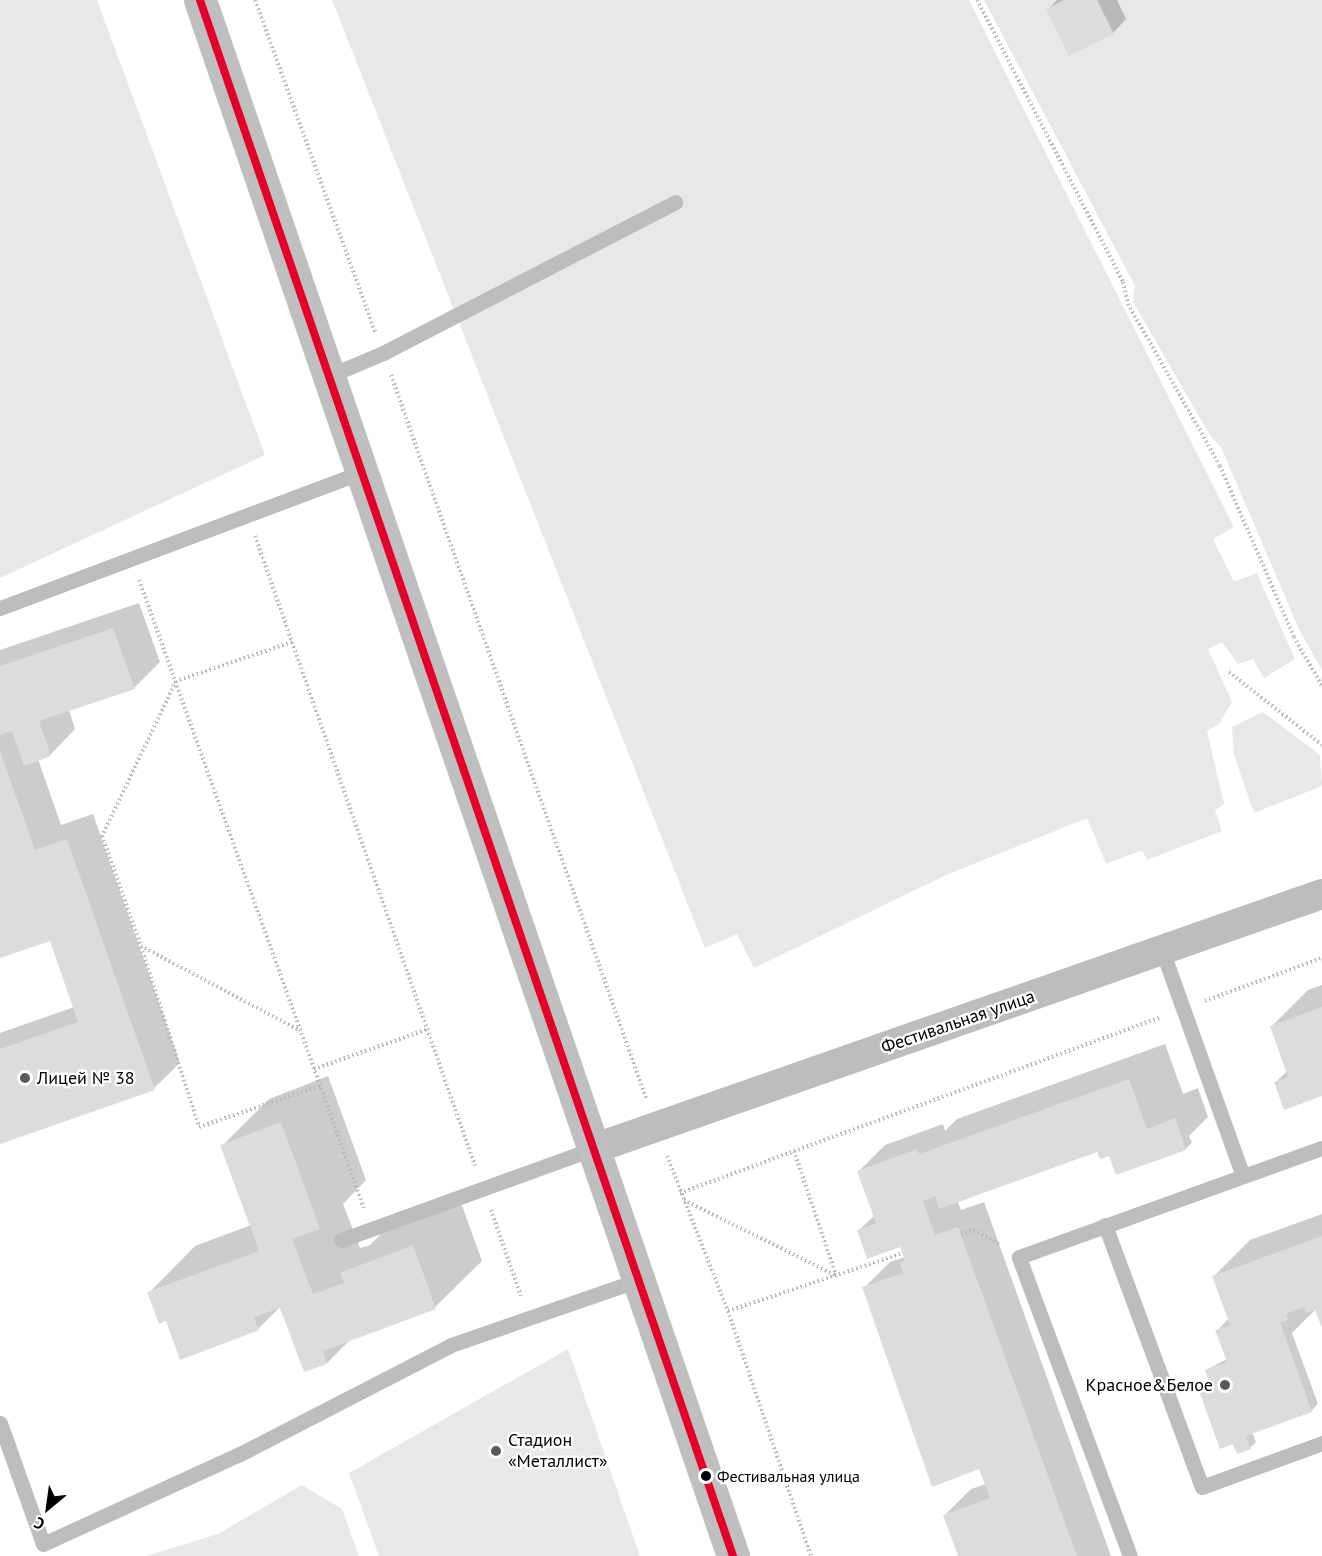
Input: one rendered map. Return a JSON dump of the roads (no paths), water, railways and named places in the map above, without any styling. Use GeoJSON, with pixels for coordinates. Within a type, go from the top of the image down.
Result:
{"type":"FeatureCollection","features":[{"type":"Feature","properties":{"kind":"street"},"geometry":{"type":"LineString","coordinates":[[200,0],[733,1556]]}},
{"type":"Feature","properties":{"kind":"street","name":"Фестивальная улица"},"geometry":{"type":"LineString","coordinates":[[593,1149],[1322,894]]}},
{"type":"Feature","properties":{"kind":"lane"},"geometry":{"type":"LineString","coordinates":[[328,376],[383,354],[675,202]]}},
{"type":"Feature","properties":{"kind":"lane"},"geometry":{"type":"LineString","coordinates":[[0,608],[130,556],[361,472]]}},
{"type":"Feature","properties":{"kind":"lane"},"geometry":{"type":"LineString","coordinates":[[1162,950],[1243,1176]]}},
{"type":"Feature","properties":{"kind":"lane"},"geometry":{"type":"LineString","coordinates":[[1130,1556],[1019,1257],[1322,1148]]}},
{"type":"Feature","properties":{"kind":"lane"},"geometry":{"type":"LineString","coordinates":[[341,1240],[593,1149]]}},
{"type":"Feature","properties":{"kind":"lane"},"geometry":{"type":"LineString","coordinates":[[1105,1225],[1202,1487],[1322,1443]]}},
{"type":"Feature","properties":{"kind":"lane"},"geometry":{"type":"LineString","coordinates":[[0,1423],[43,1544],[240,1454],[451,1346],[528,1317],[639,1280]]}},
{"type":"Feature","properties":{"kind":"place","name":"Лицей № 38"},"geometry":{"type":"Point","coordinates":[25,1078]}},
{"type":"Feature","properties":{"kind":"place","name":"Красное&Белое"},"geometry":{"type":"Point","coordinates":[1225,1385]}},
{"type":"Feature","properties":{"kind":"place","name":"Стадион «Металлист»"},"geometry":{"type":"Point","coordinates":[496,1451]}},
{"type":"Feature","properties":{"kind":"place","name":"Фестивальная улица"},"geometry":{"type":"Point","coordinates":[706,1476]}}]}
